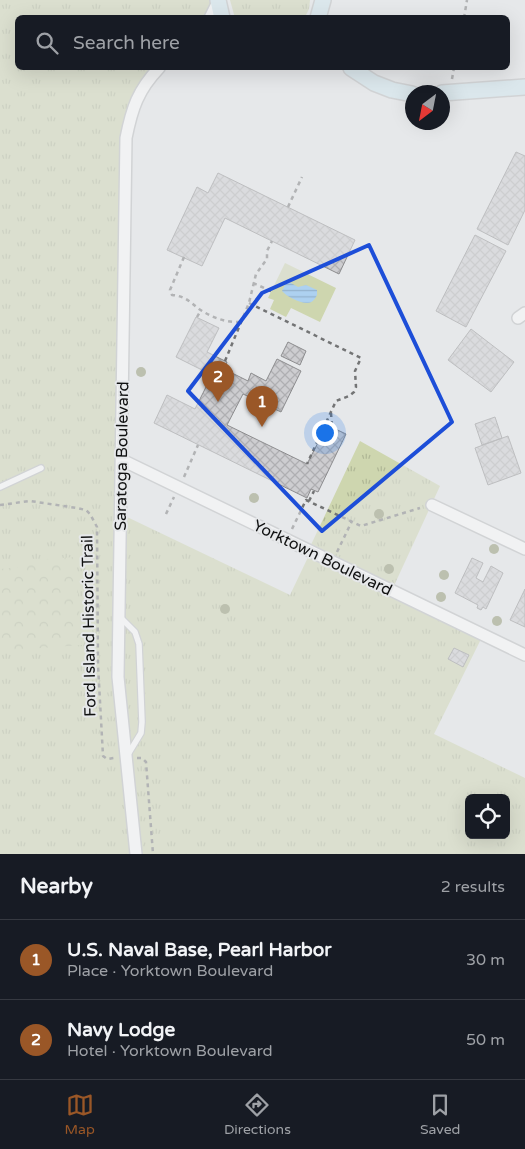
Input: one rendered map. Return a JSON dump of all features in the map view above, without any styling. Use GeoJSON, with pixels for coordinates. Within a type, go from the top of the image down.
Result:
{"type":"FeatureCollection","features":[{"type":"Feature","properties":{"kind":"street"},"geometry":{"type":"LineString","coordinates":[[211,15],[218,1]]}},
{"type":"Feature","properties":{"kind":"street"},"geometry":{"type":"LineString","coordinates":[[218,1],[221,15]]}},
{"type":"Feature","properties":{"kind":"street","name":"Saratoga Boulevard"},"geometry":{"type":"LineString","coordinates":[[136,854],[118,677],[126,138],[130,115],[137,97],[157,70]]}},
{"type":"Feature","properties":{"kind":"street"},"geometry":{"type":"LineString","coordinates":[[355,70],[374,83],[405,93]]}},
{"type":"Feature","properties":{"kind":"street"},"geometry":{"type":"LineString","coordinates":[[450,92],[525,87]]}},
{"type":"Feature","properties":{"kind":"street","name":"Yorktown Boulevard"},"geometry":{"type":"LineString","coordinates":[[122,460],[525,655]]}},
{"type":"Feature","properties":{"kind":"street"},"geometry":{"type":"LineString","coordinates":[[432,504],[525,549]]}},
{"type":"Feature","properties":{"kind":"lane"},"geometry":{"type":"LineString","coordinates":[[0,487],[41,468]]}},
{"type":"Feature","properties":{"kind":"lane"},"geometry":{"type":"LineString","coordinates":[[119,617],[135,632],[139,644],[142,722],[140,733],[126,758]]}},
{"type":"Feature","properties":{"kind":"path"},"geometry":{"type":"LineString","coordinates":[[465,15],[468,0]]}},
{"type":"Feature","properties":{"kind":"path"},"geometry":{"type":"LineString","coordinates":[[288,207],[302,177]]}},
{"type":"Feature","properties":{"kind":"path"},"geometry":{"type":"LineString","coordinates":[[225,361],[249,303],[256,274],[267,258],[267,251],[272,241]]}},
{"type":"Feature","properties":{"kind":"path"},"geometry":{"type":"LineString","coordinates":[[184,257],[170,290],[172,294],[186,298],[201,310],[229,322],[240,322]]}},
{"type":"Feature","properties":{"kind":"path"},"geometry":{"type":"LineString","coordinates":[[253,283],[271,291]]}},
{"type":"Feature","properties":{"kind":"path"},"geometry":{"type":"LineString","coordinates":[[249,303],[361,358],[355,371],[356,387],[354,392],[336,401],[308,464]]}},
{"type":"Feature","properties":{"kind":"path"},"geometry":{"type":"LineString","coordinates":[[197,317],[201,310]]}},
{"type":"Feature","properties":{"kind":"path"},"geometry":{"type":"LineString","coordinates":[[331,412],[332,427]]}},
{"type":"Feature","properties":{"kind":"path"},"geometry":{"type":"LineString","coordinates":[[287,539],[306,500],[309,501],[314,491]]}},
{"type":"Feature","properties":{"kind":"path","name":"Ford Island Historic Trail"},"geometry":{"type":"LineString","coordinates":[[0,505],[30,501],[50,503],[86,510],[94,520],[97,527],[98,665],[103,756],[107,759],[142,758],[146,762],[153,854]]}},
{"type":"Feature","properties":{"kind":"path"},"geometry":{"type":"LineString","coordinates":[[309,501],[361,526],[432,504]]}},
{"type":"Feature","properties":{"kind":"path"},"geometry":{"type":"LineString","coordinates":[[332,561],[352,521]]}},
{"type":"Feature","properties":{"kind":"highlighted area"},"geometry":{"type":"Polygon","coordinates":[[[369,245],[452,422],[322,531],[188,391],[262,293],[369,245]]]}},
{"type":"Feature","properties":{"kind":"green space"},"geometry":{"type":"Polygon","coordinates":[[[0,0],[218,0],[211,15],[15,15],[15,70],[158,70],[130,115],[120,517],[127,517],[290,595],[311,551],[309,549],[360,441],[440,486],[392,590],[483,635],[434,734],[525,778],[525,854],[0,854],[0,0]]]}},
{"type":"Feature","properties":{"kind":"green space"},"geometry":{"type":"Polygon","coordinates":[[[230,0],[310,0],[306,15],[234,15],[230,0]]]}},
{"type":"Feature","properties":{"kind":"green space"},"geometry":{"type":"Polygon","coordinates":[[[285,263],[336,288],[320,322],[291,308],[286,317],[270,309],[274,300],[268,298],[285,263]]]}},
{"type":"Feature","properties":{"kind":"green space"},"geometry":{"type":"Polygon","coordinates":[[[75,557],[82,645],[0,651],[0,569],[19,567],[19,561],[75,557]]]}},
{"type":"Feature","properties":{"kind":"water"},"geometry":{"type":"Polygon","coordinates":[[[286,283],[291,283],[298,287],[306,285],[317,290],[317,295],[309,303],[298,301],[282,291],[286,283]]]}},
{"type":"Feature","properties":{"kind":"building"},"geometry":{"type":"Polygon","coordinates":[[[516,152],[525,156],[525,210],[508,245],[477,229],[516,152]]]}},
{"type":"Feature","properties":{"kind":"building"},"geometry":{"type":"Polygon","coordinates":[[[218,173],[355,240],[339,274],[225,218],[202,266],[167,250],[197,187],[208,193],[218,173]]]}},
{"type":"Feature","properties":{"kind":"building"},"geometry":{"type":"Polygon","coordinates":[[[475,235],[506,251],[466,327],[436,311],[475,235]]]}},
{"type":"Feature","properties":{"kind":"building"},"geometry":{"type":"Polygon","coordinates":[[[196,317],[219,328],[207,352],[227,362],[224,369],[248,381],[251,373],[266,381],[277,359],[301,371],[281,412],[243,394],[227,425],[307,464],[327,425],[346,434],[318,492],[311,489],[307,498],[154,423],[167,395],[195,409],[212,375],[176,357],[196,317]]]}},
{"type":"Feature","properties":{"kind":"building"},"geometry":{"type":"Polygon","coordinates":[[[471,329],[514,362],[491,392],[448,360],[471,329]]]}},
{"type":"Feature","properties":{"kind":"building"},"geometry":{"type":"Polygon","coordinates":[[[288,342],[306,351],[300,365],[281,356],[288,342]]]}},
{"type":"Feature","properties":{"kind":"building"},"geometry":{"type":"Polygon","coordinates":[[[495,417],[502,438],[482,445],[475,424],[495,417]]]}},
{"type":"Feature","properties":{"kind":"building"},"geometry":{"type":"Polygon","coordinates":[[[508,436],[521,473],[488,485],[475,448],[508,436]]]}},
{"type":"Feature","properties":{"kind":"building"},"geometry":{"type":"Polygon","coordinates":[[[472,558],[483,563],[476,578],[483,582],[491,566],[503,573],[486,609],[483,607],[481,610],[477,608],[478,605],[455,593],[472,558]]]}},
{"type":"Feature","properties":{"kind":"building"},"geometry":{"type":"Polygon","coordinates":[[[525,589],[525,627],[510,620],[525,589]]]}},
{"type":"Feature","properties":{"kind":"building"},"geometry":{"type":"Polygon","coordinates":[[[454,648],[469,655],[463,667],[448,659],[454,648]]]}},
{"type":"Feature","properties":{"kind":"place","name":"Navy Lodge"},"geometry":{"type":"Point","coordinates":[218,402]}},
{"type":"Feature","properties":{"kind":"place","name":"U.S. Naval Base, Pearl Harbor"},"geometry":{"type":"Point","coordinates":[262,427]}}]}
